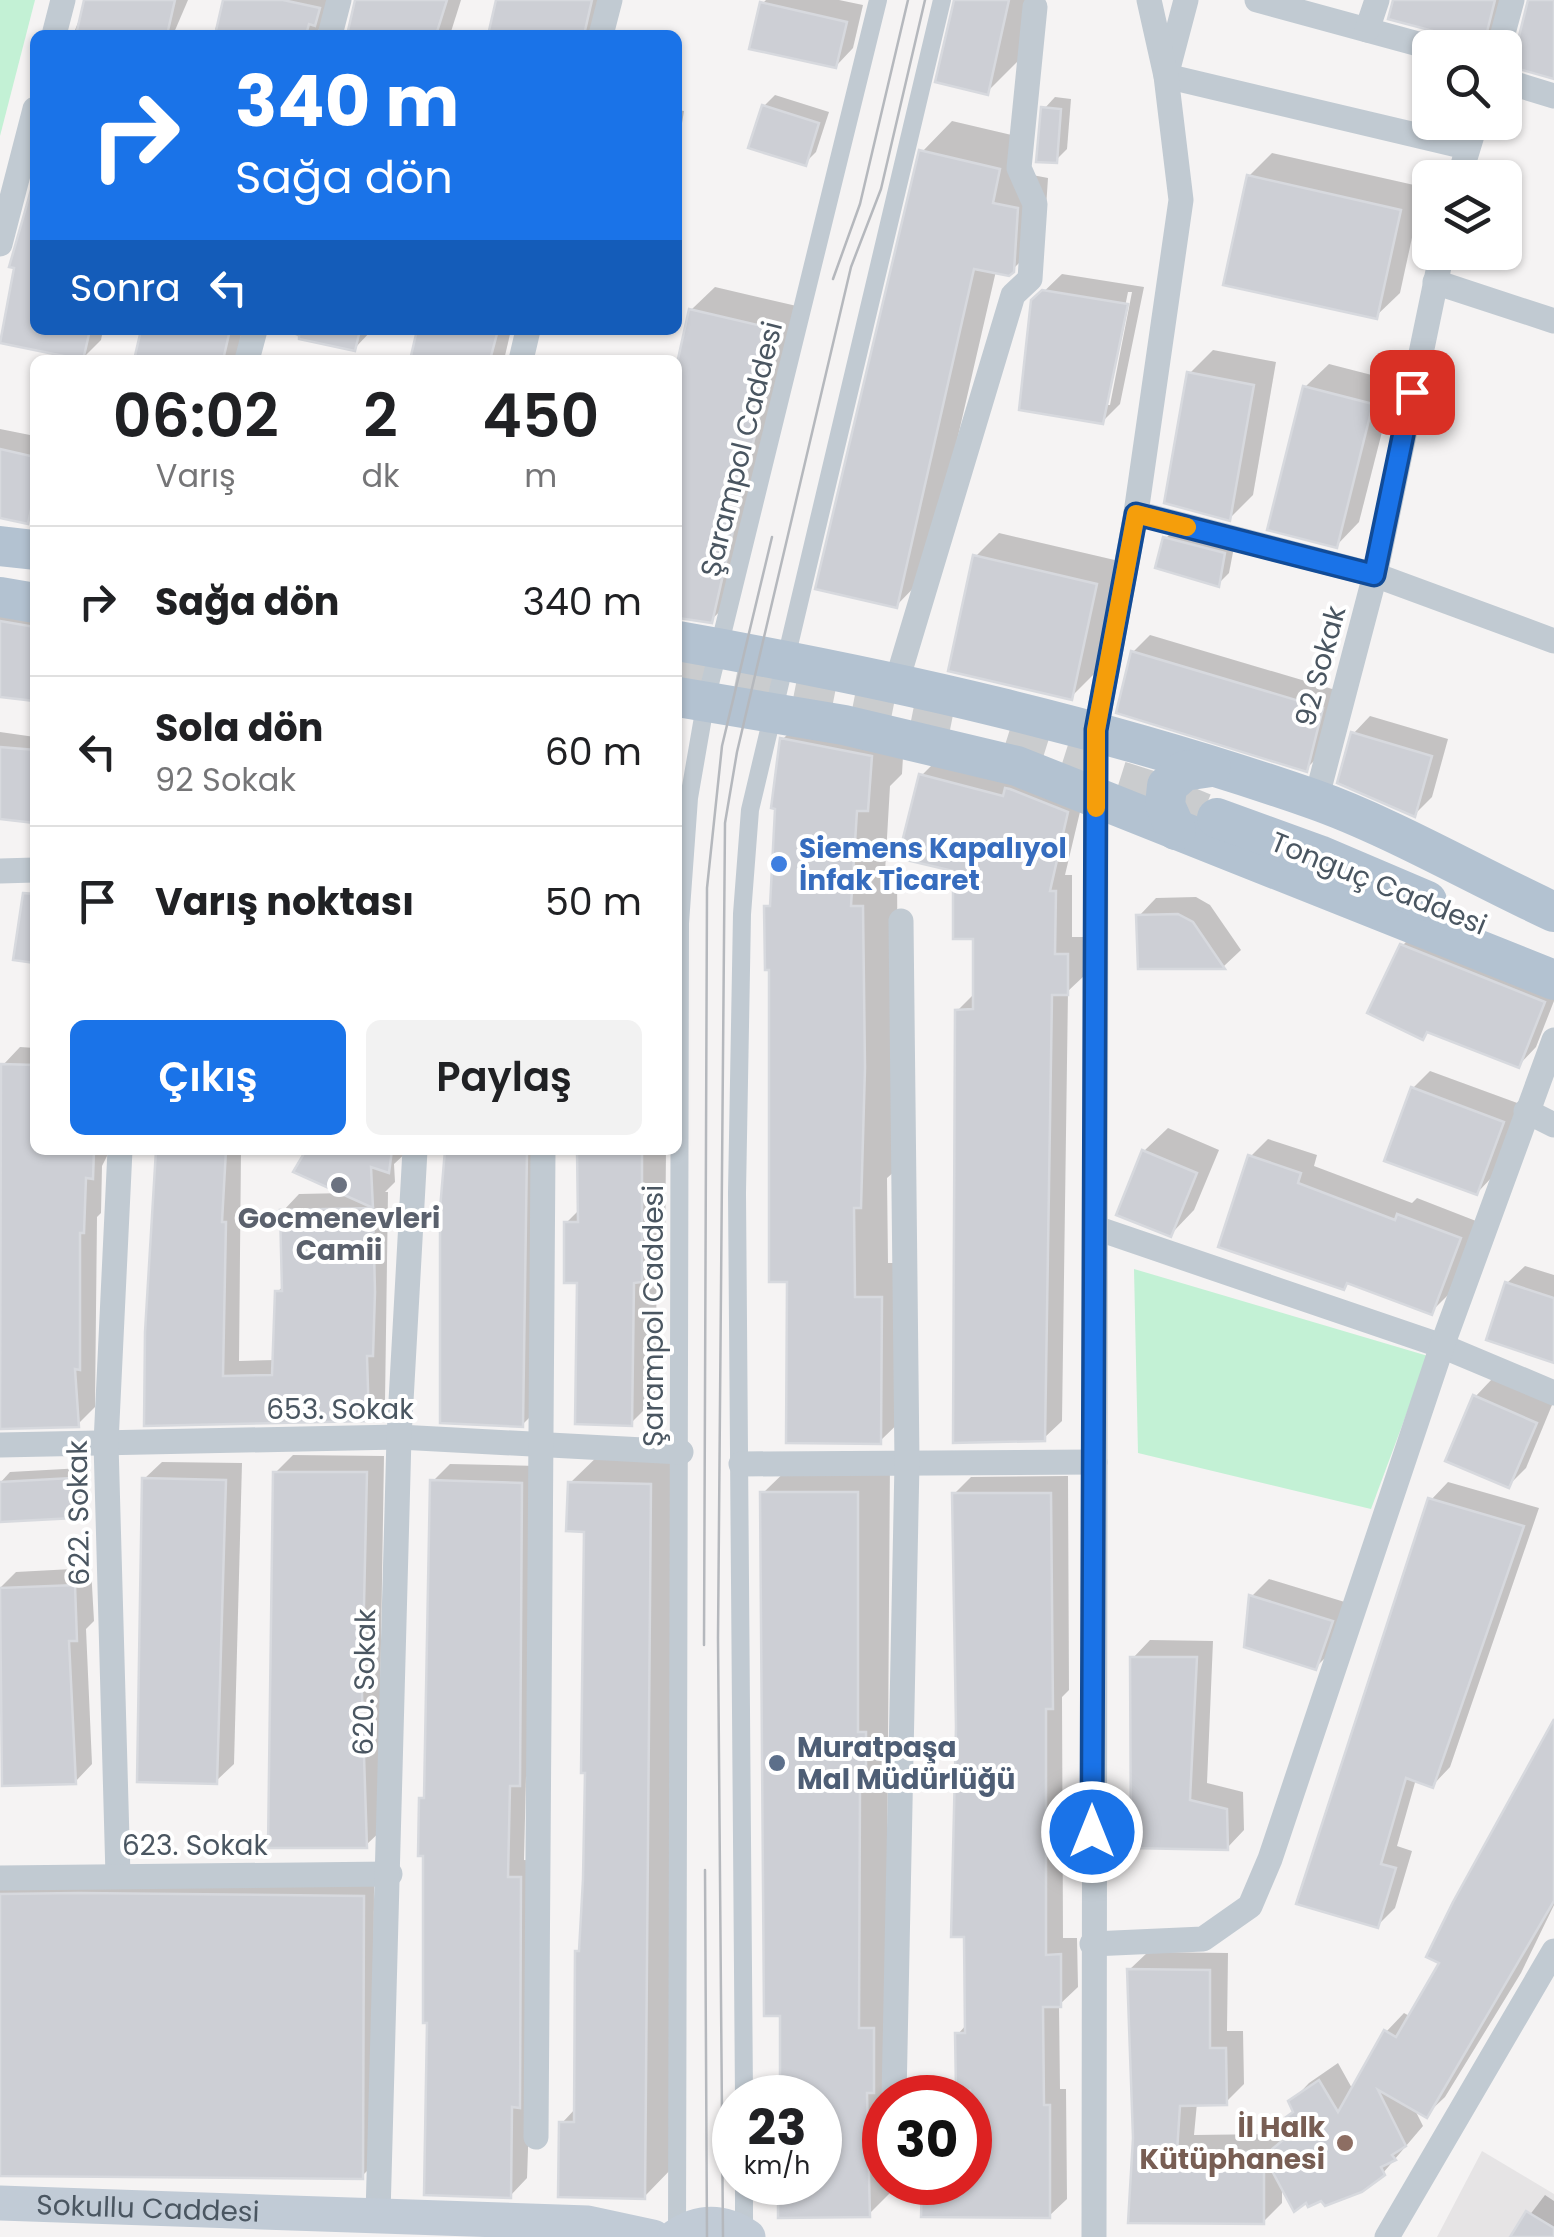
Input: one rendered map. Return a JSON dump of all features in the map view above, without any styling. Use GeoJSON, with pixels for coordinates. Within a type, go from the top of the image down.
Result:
{"type":"FeatureCollection","features":[{"type":"Feature","properties":{"kind":"main road"},"geometry":{"type":"LineString","coordinates":[[0,546],[30,549]]}},
{"type":"Feature","properties":{"kind":"main road"},"geometry":{"type":"LineString","coordinates":[[0,569],[30,572]]}},
{"type":"Feature","properties":{"kind":"main road"},"geometry":{"type":"LineString","coordinates":[[0,586],[30,589]]}},
{"type":"Feature","properties":{"kind":"main road"},"geometry":{"type":"LineString","coordinates":[[0,597],[30,602]]}},
{"type":"Feature","properties":{"kind":"main road"},"geometry":{"type":"LineString","coordinates":[[682,641],[785,658],[1096,730],[1201,800],[1554,980]]}},
{"type":"Feature","properties":{"kind":"main road"},"geometry":{"type":"LineString","coordinates":[[692,698],[774,711],[1017,766],[1096,794],[1201,800],[1316,800],[1554,912]]}},
{"type":"Feature","properties":{"kind":"main road","name":"Tonguç Caddesi"},"geometry":{"type":"LineString","coordinates":[[1201,800],[1554,934]]}},
{"type":"Feature","properties":{"kind":"main road","name":"Tonguç Caddesi"},"geometry":{"type":"LineString","coordinates":[[1201,800],[1554,956]]}},
{"type":"Feature","properties":{"kind":"main road","name":"Sokullu Caddesi"},"geometry":{"type":"LineString","coordinates":[[0,2203],[588,2222],[668,2236]]}},
{"type":"Feature","properties":{"kind":"main road"},"geometry":{"type":"LineString","coordinates":[[668,2236],[706,2224],[724,2224],[746,2236]]}},
{"type":"Feature","properties":{"kind":"street"},"geometry":{"type":"LineString","coordinates":[[55,30],[63,0]]}},
{"type":"Feature","properties":{"kind":"street"},"geometry":{"type":"LineString","coordinates":[[331,30],[340,0]]}},
{"type":"Feature","properties":{"kind":"street"},"geometry":{"type":"LineString","coordinates":[[602,30],[610,0]]}},
{"type":"Feature","properties":{"kind":"street","name":"Şarampol Caddesi"},"geometry":{"type":"LineString","coordinates":[[682,895],[692,698],[719,648],[878,0]]}},
{"type":"Feature","properties":{"kind":"street"},"geometry":{"type":"LineString","coordinates":[[744,2075],[737,1193],[742,914],[750,810],[942,0]]}},
{"type":"Feature","properties":{"kind":"street"},"geometry":{"type":"LineString","coordinates":[[1094,2237],[1096,730],[1136,514],[1182,200],[1166,76],[1150,0]]}},
{"type":"Feature","properties":{"kind":"street"},"geometry":{"type":"LineString","coordinates":[[1166,76],[1186,0]]}},
{"type":"Feature","properties":{"kind":"street"},"geometry":{"type":"LineString","coordinates":[[1256,0],[1305,6],[1412,42]]}},
{"type":"Feature","properties":{"kind":"street"},"geometry":{"type":"LineString","coordinates":[[1368,30],[1377,0]]}},
{"type":"Feature","properties":{"kind":"street"},"geometry":{"type":"LineString","coordinates":[[1504,30],[1512,0]]}},
{"type":"Feature","properties":{"kind":"street"},"geometry":{"type":"LineString","coordinates":[[896,684],[1013,295],[1030,279],[1035,204],[1019,168],[1034,7]]}},
{"type":"Feature","properties":{"kind":"street"},"geometry":{"type":"LineString","coordinates":[[1166,76],[1466,147]]}},
{"type":"Feature","properties":{"kind":"street"},"geometry":{"type":"LineString","coordinates":[[1522,86],[1554,96]]}},
{"type":"Feature","properties":{"kind":"street"},"geometry":{"type":"LineString","coordinates":[[0,244],[30,128]]}},
{"type":"Feature","properties":{"kind":"street"},"geometry":{"type":"LineString","coordinates":[[1463,160],[1469,140]]}},
{"type":"Feature","properties":{"kind":"street","name":"92 Sokak"},"geometry":{"type":"LineString","coordinates":[[1316,800],[1374,575],[1438,270]]}},
{"type":"Feature","properties":{"kind":"street"},"geometry":{"type":"LineString","coordinates":[[1435,282],[1554,320]]}},
{"type":"Feature","properties":{"kind":"street"},"geometry":{"type":"LineString","coordinates":[[1136,514],[1374,575],[1554,641]]}},
{"type":"Feature","properties":{"kind":"street"},"geometry":{"type":"LineString","coordinates":[[0,871],[30,870]]}},
{"type":"Feature","properties":{"kind":"street"},"geometry":{"type":"LineString","coordinates":[[894,2075],[907,1463],[902,920]]}},
{"type":"Feature","properties":{"kind":"street"},"geometry":{"type":"LineString","coordinates":[[1092,1944],[1203,1939],[1250,1906],[1270,1859],[1442,1346],[1554,1040]]}},
{"type":"Feature","properties":{"kind":"street"},"geometry":{"type":"LineString","coordinates":[[1526,1111],[1554,1125]]}},
{"type":"Feature","properties":{"kind":"street","name":"622. Sokak"},"geometry":{"type":"LineString","coordinates":[[118,1876],[106,1443],[120,1155]]}},
{"type":"Feature","properties":{"kind":"street","name":"620. Sokak"},"geometry":{"type":"LineString","coordinates":[[378,2215],[399,1436],[416,1155]]}},
{"type":"Feature","properties":{"kind":"street"},"geometry":{"type":"LineString","coordinates":[[536,2137],[543,1155]]}},
{"type":"Feature","properties":{"kind":"street","name":"Şarampol Caddesi"},"geometry":{"type":"LineString","coordinates":[[668,2236],[680,1452],[680,1155]]}},
{"type":"Feature","properties":{"kind":"street"},"geometry":{"type":"LineString","coordinates":[[1096,1228],[1442,1346],[1554,1393]]}},
{"type":"Feature","properties":{"kind":"street","name":"653. Sokak"},"geometry":{"type":"LineString","coordinates":[[0,1445],[399,1436],[680,1452]]}},
{"type":"Feature","properties":{"kind":"street"},"geometry":{"type":"LineString","coordinates":[[741,1464],[1095,1462]]}},
{"type":"Feature","properties":{"kind":"street","name":"623. Sokak"},"geometry":{"type":"LineString","coordinates":[[0,1878],[390,1874]]}},
{"type":"Feature","properties":{"kind":"street"},"geometry":{"type":"LineString","coordinates":[[1387,2237],[1554,1950]]}},
{"type":"Feature","properties":{"kind":"street"},"geometry":{"type":"LineString","coordinates":[[745,2205],[746,2236]]}},
{"type":"Feature","properties":{"kind":"shaded area"},"geometry":{"type":"Polygon","coordinates":[[[1482,2151],[1554,2194],[1554,2237],[1437,2237],[1482,2151]]]}},
{"type":"Feature","properties":{"kind":"green space"},"geometry":{"type":"Polygon","coordinates":[[[0,0],[35,0],[0,136],[0,0]]]}},
{"type":"Feature","properties":{"kind":"green space"},"geometry":{"type":"Polygon","coordinates":[[[1134,1269],[1428,1356],[1371,1509],[1138,1453],[1134,1269]]]}},
{"type":"Feature","properties":{"kind":"building"},"geometry":{"type":"Polygon","coordinates":[[[84,0],[175,0],[168,30],[77,30],[84,0]]]}},
{"type":"Feature","properties":{"kind":"building"},"geometry":{"type":"Polygon","coordinates":[[[223,0],[283,0],[320,8],[315,26],[309,24],[307,30],[216,30],[223,0]]]}},
{"type":"Feature","properties":{"kind":"building"},"geometry":{"type":"Polygon","coordinates":[[[355,0],[447,0],[438,30],[348,30],[355,0]]]}},
{"type":"Feature","properties":{"kind":"building"},"geometry":{"type":"Polygon","coordinates":[[[496,0],[592,0],[585,30],[489,30],[496,0]]]}},
{"type":"Feature","properties":{"kind":"building"},"geometry":{"type":"Polygon","coordinates":[[[954,0],[1009,0],[988,95],[935,82],[954,0]]]}},
{"type":"Feature","properties":{"kind":"building"},"geometry":{"type":"Polygon","coordinates":[[[1393,0],[1495,0],[1488,30],[1429,30],[1388,19],[1393,0]]]}},
{"type":"Feature","properties":{"kind":"building"},"geometry":{"type":"Polygon","coordinates":[[[1528,0],[1554,0],[1554,79],[1522,70],[1520,30],[1528,0]]]}},
{"type":"Feature","properties":{"kind":"building"},"geometry":{"type":"Polygon","coordinates":[[[760,2],[847,22],[836,68],[749,49],[760,2]]]}},
{"type":"Feature","properties":{"kind":"building"},"geometry":{"type":"Polygon","coordinates":[[[762,105],[819,123],[806,166],[748,148],[762,105]]]}},
{"type":"Feature","properties":{"kind":"building"},"geometry":{"type":"Polygon","coordinates":[[[1041,107],[1061,109],[1057,163],[1036,162],[1041,107]]]}},
{"type":"Feature","properties":{"kind":"building"},"geometry":{"type":"Polygon","coordinates":[[[919,150],[1000,169],[993,203],[1018,208],[1014,272],[1009,276],[974,269],[897,608],[815,589],[919,150]]]}},
{"type":"Feature","properties":{"kind":"building"},"geometry":{"type":"Polygon","coordinates":[[[1247,175],[1401,210],[1377,319],[1223,285],[1247,175]]]}},
{"type":"Feature","properties":{"kind":"building"},"geometry":{"type":"Polygon","coordinates":[[[30,194],[30,335],[89,335],[84,355],[59,355],[0,343],[14,268],[9,267],[30,194]]]}},
{"type":"Feature","properties":{"kind":"building"},"geometry":{"type":"Polygon","coordinates":[[[1042,290],[1128,304],[1103,424],[1019,410],[1031,300],[1042,290]]]}},
{"type":"Feature","properties":{"kind":"building"},"geometry":{"type":"Polygon","coordinates":[[[689,309],[779,330],[712,623],[682,619],[682,355],[679,355],[689,309]]]}},
{"type":"Feature","properties":{"kind":"building"},"geometry":{"type":"Polygon","coordinates":[[[140,335],[229,335],[224,355],[135,355],[140,335]]]}},
{"type":"Feature","properties":{"kind":"building"},"geometry":{"type":"Polygon","coordinates":[[[299,335],[359,335],[355,351],[299,339],[299,335]]]}},
{"type":"Feature","properties":{"kind":"building"},"geometry":{"type":"Polygon","coordinates":[[[416,335],[497,335],[491,355],[411,355],[416,335]]]}},
{"type":"Feature","properties":{"kind":"building"},"geometry":{"type":"Polygon","coordinates":[[[1187,372],[1254,385],[1230,521],[1164,503],[1187,372]]]}},
{"type":"Feature","properties":{"kind":"building"},"geometry":{"type":"Polygon","coordinates":[[[1303,386],[1373,404],[1337,548],[1267,530],[1303,386]]]}},
{"type":"Feature","properties":{"kind":"building"},"geometry":{"type":"Polygon","coordinates":[[[0,449],[30,456],[28,524],[0,518],[0,449]]]}},
{"type":"Feature","properties":{"kind":"building"},"geometry":{"type":"Polygon","coordinates":[[[1163,537],[1225,553],[1219,587],[1155,568],[1163,537]]]}},
{"type":"Feature","properties":{"kind":"building"},"geometry":{"type":"Polygon","coordinates":[[[973,555],[1097,584],[1072,700],[948,671],[973,555]]]}},
{"type":"Feature","properties":{"kind":"building"},"geometry":{"type":"Polygon","coordinates":[[[0,621],[30,626],[30,700],[0,697],[0,621]]]}},
{"type":"Feature","properties":{"kind":"building"},"geometry":{"type":"Polygon","coordinates":[[[1131,651],[1323,708],[1307,772],[1116,713],[1131,651]]]}},
{"type":"Feature","properties":{"kind":"building"},"geometry":{"type":"Polygon","coordinates":[[[1351,732],[1432,756],[1415,817],[1337,783],[1351,732]]]}},
{"type":"Feature","properties":{"kind":"building"},"geometry":{"type":"Polygon","coordinates":[[[780,738],[872,756],[868,811],[857,811],[851,906],[863,906],[865,1068],[861,1208],[854,1208],[855,1297],[882,1297],[881,1444],[786,1443],[787,1282],[769,1282],[769,970],[765,970],[764,906],[770,906],[775,809],[771,808],[780,738]]]}},
{"type":"Feature","properties":{"kind":"building"},"geometry":{"type":"Polygon","coordinates":[[[0,747],[30,750],[30,822],[0,819],[0,747]]]}},
{"type":"Feature","properties":{"kind":"building"},"geometry":{"type":"Polygon","coordinates":[[[919,774],[1003,796],[1005,788],[1010,789],[1068,812],[1050,891],[1056,891],[1055,954],[1068,954],[1068,995],[1052,995],[1045,1441],[953,1443],[955,1010],[973,1009],[973,939],[953,939],[953,871],[898,858],[919,774]]]}},
{"type":"Feature","properties":{"kind":"building"},"geometry":{"type":"Polygon","coordinates":[[[23,893],[30,894],[30,962],[13,960],[23,893]]]}},
{"type":"Feature","properties":{"kind":"building"},"geometry":{"type":"Polygon","coordinates":[[[1178,914],[1193,922],[1225,969],[1138,969],[1136,915],[1178,914]]]}},
{"type":"Feature","properties":{"kind":"building"},"geometry":{"type":"Polygon","coordinates":[[[1400,944],[1545,1002],[1519,1068],[1427,1032],[1423,1040],[1367,1013],[1400,944]]]}},
{"type":"Feature","properties":{"kind":"building"},"geometry":{"type":"Polygon","coordinates":[[[1,1064],[30,1065],[30,1155],[94,1155],[93,1179],[86,1178],[84,1233],[80,1233],[80,1370],[75,1369],[79,1427],[0,1429],[1,1064]]]}},
{"type":"Feature","properties":{"kind":"building"},"geometry":{"type":"Polygon","coordinates":[[[1411,1087],[1504,1122],[1477,1195],[1384,1161],[1411,1087]]]}},
{"type":"Feature","properties":{"kind":"building"},"geometry":{"type":"Polygon","coordinates":[[[1142,1150],[1197,1173],[1171,1237],[1116,1215],[1142,1150]]]}},
{"type":"Feature","properties":{"kind":"building"},"geometry":{"type":"Polygon","coordinates":[[[156,1155],[226,1155],[223,1376],[272,1375],[275,1291],[282,1291],[280,1210],[373,1208],[375,1292],[373,1356],[367,1356],[369,1421],[144,1426],[145,1332],[156,1155]]]}},
{"type":"Feature","properties":{"kind":"building","name":"Gocmenevleri Camii"},"geometry":{"type":"Polygon","coordinates":[[[303,1155],[391,1155],[389,1173],[371,1167],[373,1208],[293,1172],[303,1155]]]}},
{"type":"Feature","properties":{"kind":"building"},"geometry":{"type":"Polygon","coordinates":[[[445,1155],[527,1155],[523,1427],[440,1423],[440,1209],[445,1155]]]}},
{"type":"Feature","properties":{"kind":"building"},"geometry":{"type":"Polygon","coordinates":[[[577,1155],[642,1155],[642,1282],[634,1283],[632,1426],[575,1424],[577,1283],[564,1283],[564,1222],[578,1222],[577,1155]]]}},
{"type":"Feature","properties":{"kind":"building"},"geometry":{"type":"Polygon","coordinates":[[[1248,1155],[1301,1173],[1298,1183],[1395,1220],[1397,1214],[1461,1238],[1432,1315],[1347,1283],[1344,1290],[1218,1247],[1248,1155]]]}},
{"type":"Feature","properties":{"kind":"building"},"geometry":{"type":"Polygon","coordinates":[[[1505,1282],[1554,1298],[1554,1363],[1486,1340],[1505,1282]]]}},
{"type":"Feature","properties":{"kind":"building"},"geometry":{"type":"Polygon","coordinates":[[[1473,1395],[1537,1423],[1509,1488],[1445,1461],[1473,1395]]]}},
{"type":"Feature","properties":{"kind":"building"},"geometry":{"type":"Polygon","coordinates":[[[273,1472],[367,1472],[362,1694],[367,1848],[268,1848],[273,1472]]]}},
{"type":"Feature","properties":{"kind":"building"},"geometry":{"type":"Polygon","coordinates":[[[71,1478],[74,1518],[0,1522],[0,1482],[71,1478]]]}},
{"type":"Feature","properties":{"kind":"building"},"geometry":{"type":"Polygon","coordinates":[[[142,1478],[226,1480],[217,1784],[137,1782],[142,1478]]]}},
{"type":"Feature","properties":{"kind":"building"},"geometry":{"type":"Polygon","coordinates":[[[430,1480],[522,1483],[520,1786],[510,1786],[508,1877],[521,1877],[520,2108],[512,2107],[511,2198],[424,2195],[427,2023],[423,2023],[423,1856],[418,1856],[419,1798],[424,1798],[430,1480]]]}},
{"type":"Feature","properties":{"kind":"building"},"geometry":{"type":"Polygon","coordinates":[[[568,1482],[651,1484],[645,2199],[558,2197],[559,2122],[574,2122],[575,1951],[579,1951],[585,1773],[581,1773],[584,1532],[566,1531],[568,1482]]]}},
{"type":"Feature","properties":{"kind":"building"},"geometry":{"type":"Polygon","coordinates":[[[760,1492],[858,1492],[858,1732],[866,1732],[866,1783],[860,1783],[859,2028],[874,2028],[874,2075],[862,2075],[862,2205],[870,2205],[870,2217],[778,2218],[778,2205],[842,2205],[842,2075],[780,2075],[780,2016],[764,2016],[760,1492]]]}},
{"type":"Feature","properties":{"kind":"building"},"geometry":{"type":"Polygon","coordinates":[[[952,1493],[1051,1493],[1053,1709],[1046,1709],[1046,1955],[1061,1954],[1061,2007],[1043,2007],[1044,2105],[1050,2105],[1050,2218],[921,2217],[921,2205],[992,2205],[992,2075],[956,2075],[955,2033],[965,2033],[964,1937],[951,1937],[956,1727],[952,1493]]]}},
{"type":"Feature","properties":{"kind":"building"},"geometry":{"type":"Polygon","coordinates":[[[1428,1498],[1524,1526],[1433,1788],[1406,1778],[1381,1864],[1396,1868],[1378,1928],[1296,1904],[1428,1498]]]}},
{"type":"Feature","properties":{"kind":"building"},"geometry":{"type":"Polygon","coordinates":[[[75,1585],[77,1641],[69,1641],[76,1784],[2,1786],[0,1588],[75,1585]]]}},
{"type":"Feature","properties":{"kind":"building"},"geometry":{"type":"Polygon","coordinates":[[[1249,1595],[1333,1621],[1316,1670],[1244,1647],[1249,1595]]]}},
{"type":"Feature","properties":{"kind":"building"},"geometry":{"type":"Polygon","coordinates":[[[1130,1657],[1197,1657],[1190,1800],[1227,1809],[1228,1850],[1131,1848],[1130,1657]]]}},
{"type":"Feature","properties":{"kind":"building"},"geometry":{"type":"Polygon","coordinates":[[[1554,1719],[1554,1901],[1427,2118],[1378,2090],[1406,2146],[1392,2155],[1396,2160],[1381,2167],[1385,2175],[1362,2192],[1325,2206],[1321,2201],[1308,2207],[1306,2203],[1294,2212],[1264,2156],[1295,2130],[1286,2117],[1293,2112],[1288,2101],[1319,2080],[1338,2112],[1384,2030],[1396,2037],[1439,1963],[1426,1957],[1453,1902],[1554,1719]]]}},
{"type":"Feature","properties":{"kind":"building"},"geometry":{"type":"Polygon","coordinates":[[[0,1894],[364,1896],[363,2179],[0,2176],[0,1894]]]}},
{"type":"Feature","properties":{"kind":"building"},"geometry":{"type":"Polygon","coordinates":[[[1127,1969],[1210,1970],[1210,2048],[1226,2048],[1227,2105],[1180,2106],[1177,2152],[1264,2152],[1264,2224],[1128,2223],[1133,2138],[1127,1969]]]}},
{"type":"Feature","properties":{"kind":"building"},"geometry":{"type":"Polygon","coordinates":[[[1526,2211],[1554,2228],[1554,2237],[1510,2237],[1526,2211]]]}},
{"type":"Feature","properties":{"kind":"tunnel"},"geometry":{"type":"LineString","coordinates":[[682,663],[960,718]]}},
{"type":"Feature","properties":{"kind":"tunnel"},"geometry":{"type":"LineString","coordinates":[[1005,745],[1145,789],[1203,813]]}},
{"type":"Feature","properties":{"kind":"tram line"},"geometry":{"type":"LineString","coordinates":[[833,279],[860,204],[908,0]]}},
{"type":"Feature","properties":{"kind":"tram line"},"geometry":{"type":"LineString","coordinates":[[723,2237],[718,1638],[725,823],[737,752],[851,267],[881,189],[925,0]]}},
{"type":"Feature","properties":{"kind":"tram line"},"geometry":{"type":"LineString","coordinates":[[704,1645],[707,888],[722,746],[772,537]]}},
{"type":"Feature","properties":{"kind":"tram line"},"geometry":{"type":"LineString","coordinates":[[705,1870],[707,2237]]}},
{"type":"Feature","properties":{"kind":"slow traffic"},"geometry":{"type":"LineString","coordinates":[[1096,808],[1096,730],[1136,514],[1187,527]]}},
{"type":"Feature","properties":{"kind":"place","name":"Siemens Kapalıyol İnfak Ticaret"},"geometry":{"type":"Point","coordinates":[779,864]}},
{"type":"Feature","properties":{"kind":"place","name":"Gocmenevleri Camii"},"geometry":{"type":"Point","coordinates":[339,1185]}},
{"type":"Feature","properties":{"kind":"place","name":"Muratpaşa Mal Müdürlüğü"},"geometry":{"type":"Point","coordinates":[777,1763]}},
{"type":"Feature","properties":{"kind":"place","name":"İl Halk Kütüphanesi"},"geometry":{"type":"Point","coordinates":[1345,2143]}},
{"type":"Feature","properties":{"kind":"route"},"geometry":{"type":"LineString","coordinates":[[1092,1832],[1096,730],[1136,514],[1374,575],[1412,392]]}}]}
